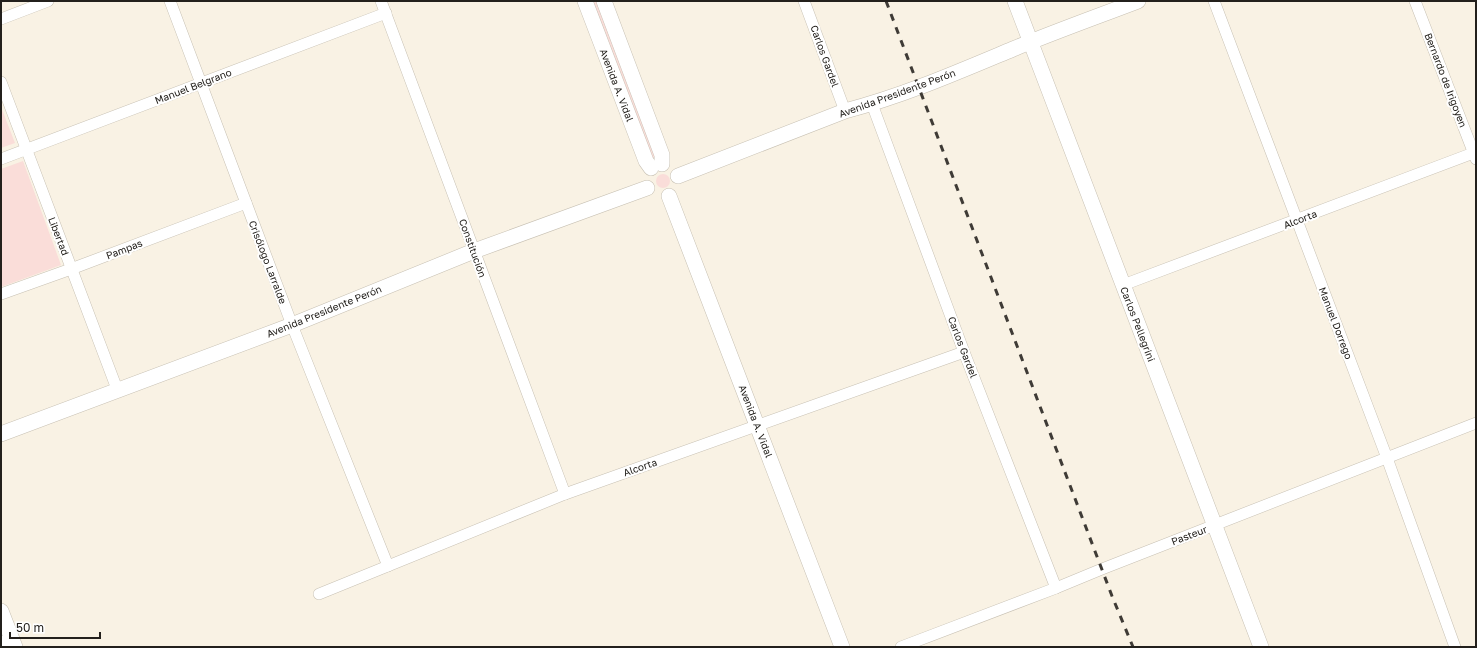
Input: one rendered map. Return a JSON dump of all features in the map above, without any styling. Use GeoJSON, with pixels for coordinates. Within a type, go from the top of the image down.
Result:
{"type":"FeatureCollection","features":[{"type":"Feature","properties":{"kind":"main road","name":"Avenida A. Vidal"},"geometry":{"type":"LineString","coordinates":[[585,1],[646,161],[657,166],[662,155],[604,1]]}},
{"type":"Feature","properties":{"kind":"main road","name":"Carlos Pellegrini"},"geometry":{"type":"LineString","coordinates":[[1015,1],[1261,647]]}},
{"type":"Feature","properties":{"kind":"main road","name":"Avenida Presidente Perón"},"geometry":{"type":"LineString","coordinates":[[678,176],[845,112],[925,85],[1030,42],[1138,1]]}},
{"type":"Feature","properties":{"kind":"main road"},"geometry":{"type":"LineString","coordinates":[[666,164],[674,169],[678,176],[678,188],[670,196],[661,198],[653,195],[647,188],[646,177],[657,166],[666,164]]}},
{"type":"Feature","properties":{"kind":"main road","name":"Avenida Presidente Perón"},"geometry":{"type":"LineString","coordinates":[[1,434],[117,389],[292,325],[474,251],[647,188]]}},
{"type":"Feature","properties":{"kind":"main road","name":"Avenida A. Vidal"},"geometry":{"type":"LineString","coordinates":[[670,196],[842,647]]}},
{"type":"Feature","properties":{"kind":"main road"},"geometry":{"type":"LineString","coordinates":[[1,611],[15,647]]}},
{"type":"Feature","properties":{"kind":"main road"},"geometry":{"type":"LineString","coordinates":[[1,643],[2,647]]}},
{"type":"Feature","properties":{"kind":"street"},"geometry":{"type":"LineString","coordinates":[[1,18],[48,1]]}},
{"type":"Feature","properties":{"kind":"street","name":"Crisólogo Larralde"},"geometry":{"type":"LineString","coordinates":[[170,1],[292,325],[388,566]]}},
{"type":"Feature","properties":{"kind":"street","name":"Constitución"},"geometry":{"type":"LineString","coordinates":[[381,1],[565,494]]}},
{"type":"Feature","properties":{"kind":"street","name":"Carlos Gardel"},"geometry":{"type":"LineString","coordinates":[[804,1],[845,112]]}},
{"type":"Feature","properties":{"kind":"street","name":"Manuel Dorrego"},"geometry":{"type":"LineString","coordinates":[[1214,1],[1387,458],[1455,647]]}},
{"type":"Feature","properties":{"kind":"street","name":"Bernardo de Irigoyen"},"geometry":{"type":"LineString","coordinates":[[1415,1],[1475,155]]}},
{"type":"Feature","properties":{"kind":"street","name":"Manuel Belgrano"},"geometry":{"type":"LineString","coordinates":[[1,159],[386,13]]}},
{"type":"Feature","properties":{"kind":"street","name":"Libertad"},"geometry":{"type":"LineString","coordinates":[[1,82],[117,389]]}},
{"type":"Feature","properties":{"kind":"street","name":"Carlos Gardel"},"geometry":{"type":"LineString","coordinates":[[872,104],[964,352],[1056,588]]}},
{"type":"Feature","properties":{"kind":"street","name":"Alcorta"},"geometry":{"type":"LineString","coordinates":[[1124,285],[1475,155]]}},
{"type":"Feature","properties":{"kind":"street","name":"Pampas"},"geometry":{"type":"LineString","coordinates":[[1,294],[246,203]]}},
{"type":"Feature","properties":{"kind":"street","name":"Alcorta"},"geometry":{"type":"LineString","coordinates":[[319,594],[565,494],[964,352]]}},
{"type":"Feature","properties":{"kind":"street","name":"Pasteur"},"geometry":{"type":"LineString","coordinates":[[901,647],[1056,588],[1215,524],[1476,423]]}},
{"type":"Feature","properties":{"kind":"shaded area"},"geometry":{"type":"Polygon","coordinates":[[[593,1],[598,1],[658,161],[654,163],[593,1]]]}},
{"type":"Feature","properties":{"kind":"shaded area"},"geometry":{"type":"Polygon","coordinates":[[[1,107],[15,143],[1,148],[1,107]]]}},
{"type":"Feature","properties":{"kind":"shaded area"},"geometry":{"type":"Polygon","coordinates":[[[23,161],[61,265],[1,287],[1,169],[23,161]]]}},
{"type":"Feature","properties":{"kind":"shaded area"},"geometry":{"type":"Polygon","coordinates":[[[663,174],[668,176],[670,181],[668,186],[663,188],[658,186],[656,181],[658,176],[663,174]]]}},
{"type":"Feature","properties":{"kind":"railway"},"geometry":{"type":"LineString","coordinates":[[886,1],[1112,596],[1133,647]]}}]}
